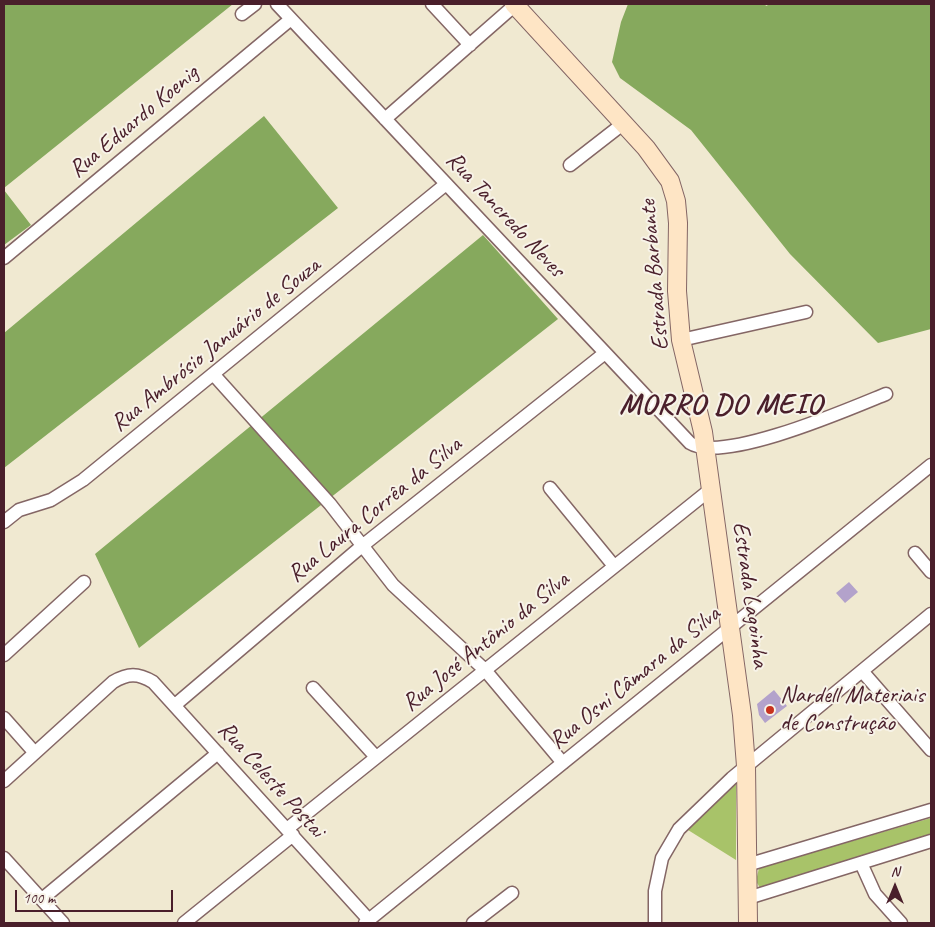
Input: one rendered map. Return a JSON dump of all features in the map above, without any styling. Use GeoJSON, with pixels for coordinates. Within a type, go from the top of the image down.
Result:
{"type":"FeatureCollection","features":[{"type":"Feature","properties":{"kind":"main road","name":"Estrada Barbante"},"geometry":{"type":"LineString","coordinates":[[515,4],[661,166],[670,182],[676,202],[678,223],[677,300],[681,340],[700,416],[705,449]]}},
{"type":"Feature","properties":{"kind":"main road","name":"Estrada Lagoinha"},"geometry":{"type":"LineString","coordinates":[[705,449],[742,716],[746,766],[748,923]]}},
{"type":"Feature","properties":{"kind":"street"},"geometry":{"type":"LineString","coordinates":[[242,14],[255,4]]}},
{"type":"Feature","properties":{"kind":"street","name":"Rua Tancredo Neves"},"geometry":{"type":"LineString","coordinates":[[278,4],[690,443],[705,449]]}},
{"type":"Feature","properties":{"kind":"street"},"geometry":{"type":"LineString","coordinates":[[432,4],[470,45]]}},
{"type":"Feature","properties":{"kind":"street"},"geometry":{"type":"LineString","coordinates":[[385,119],[515,4]]}},
{"type":"Feature","properties":{"kind":"street","name":"Rua Eduardo Koenig"},"geometry":{"type":"LineString","coordinates":[[4,258],[291,19]]}},
{"type":"Feature","properties":{"kind":"street"},"geometry":{"type":"LineString","coordinates":[[570,165],[624,124]]}},
{"type":"Feature","properties":{"kind":"street","name":"Rua Ambrósio Januário de Souza"},"geometry":{"type":"LineString","coordinates":[[4,522],[19,510],[51,500],[83,480],[446,184]]}},
{"type":"Feature","properties":{"kind":"street"},"geometry":{"type":"LineString","coordinates":[[681,340],[806,312]]}},
{"type":"Feature","properties":{"kind":"street","name":"Rua Laura Corrêa da Silva"},"geometry":{"type":"LineString","coordinates":[[175,705],[362,546],[605,353]]}},
{"type":"Feature","properties":{"kind":"street"},"geometry":{"type":"LineString","coordinates":[[214,375],[330,504],[404,597],[485,670],[563,763]]}},
{"type":"Feature","properties":{"kind":"street"},"geometry":{"type":"LineString","coordinates":[[705,449],[786,434],[886,394]]}},
{"type":"Feature","properties":{"kind":"street","name":"Rua Osni Câmara da Silva"},"geometry":{"type":"LineString","coordinates":[[367,922],[931,465]]}},
{"type":"Feature","properties":{"kind":"street"},"geometry":{"type":"LineString","coordinates":[[550,488],[614,566]]}},
{"type":"Feature","properties":{"kind":"street","name":"Rua José Antônio da Silva"},"geometry":{"type":"LineString","coordinates":[[184,923],[376,757],[711,489]]}},
{"type":"Feature","properties":{"kind":"street"},"geometry":{"type":"LineString","coordinates":[[915,553],[931,572]]}},
{"type":"Feature","properties":{"kind":"street"},"geometry":{"type":"LineString","coordinates":[[4,655],[84,582]]}},
{"type":"Feature","properties":{"kind":"street"},"geometry":{"type":"LineString","coordinates":[[655,923],[655,891],[666,847],[688,819],[746,766],[931,614]]}},
{"type":"Feature","properties":{"kind":"street"},"geometry":{"type":"LineString","coordinates":[[862,671],[931,750]]}},
{"type":"Feature","properties":{"kind":"street","name":"Rua Celeste Postai"},"geometry":{"type":"LineString","coordinates":[[35,752],[113,682],[124,676],[137,674],[154,682],[290,832],[367,922]]}},
{"type":"Feature","properties":{"kind":"street"},"geometry":{"type":"LineString","coordinates":[[313,688],[376,757]]}},
{"type":"Feature","properties":{"kind":"street"},"geometry":{"type":"LineString","coordinates":[[4,718],[35,752],[4,781]]}},
{"type":"Feature","properties":{"kind":"street"},"geometry":{"type":"LineString","coordinates":[[42,899],[218,752]]}},
{"type":"Feature","properties":{"kind":"street"},"geometry":{"type":"LineString","coordinates":[[747,866],[931,810]]}},
{"type":"Feature","properties":{"kind":"street"},"geometry":{"type":"LineString","coordinates":[[748,898],[931,842]]}},
{"type":"Feature","properties":{"kind":"street"},"geometry":{"type":"LineString","coordinates":[[4,858],[63,923]]}},
{"type":"Feature","properties":{"kind":"street"},"geometry":{"type":"LineString","coordinates":[[861,863],[875,894],[901,923]]}},
{"type":"Feature","properties":{"kind":"street"},"geometry":{"type":"LineString","coordinates":[[473,923],[512,893]]}},
{"type":"Feature","properties":{"kind":"green space"},"geometry":{"type":"Polygon","coordinates":[[[4,4],[233,4],[4,188],[4,4]]]}},
{"type":"Feature","properties":{"kind":"green space"},"geometry":{"type":"Polygon","coordinates":[[[628,4],[763,4],[767,6],[768,4],[931,4],[931,329],[878,343],[790,254],[691,130],[620,78],[612,62],[621,22],[628,4]]]}},
{"type":"Feature","properties":{"kind":"green space"},"geometry":{"type":"Polygon","coordinates":[[[264,116],[338,208],[4,468],[4,333],[264,116]]]}},
{"type":"Feature","properties":{"kind":"green space"},"geometry":{"type":"Polygon","coordinates":[[[4,190],[31,225],[4,245],[4,190]]]}},
{"type":"Feature","properties":{"kind":"green space"},"geometry":{"type":"Polygon","coordinates":[[[483,235],[558,319],[139,648],[95,554],[483,235]]]}},
{"type":"Feature","properties":{"kind":"green space"},"geometry":{"type":"Polygon","coordinates":[[[736,784],[736,860],[688,830],[736,784]]]}},
{"type":"Feature","properties":{"kind":"green space"},"geometry":{"type":"Polygon","coordinates":[[[931,818],[931,836],[760,888],[756,881],[759,868],[931,818]]]}},
{"type":"Feature","properties":{"kind":"building"},"geometry":{"type":"Polygon","coordinates":[[[849,582],[858,592],[845,603],[836,593],[849,582]]]}},
{"type":"Feature","properties":{"kind":"building","name":"Nardell Materiais de Construção"},"geometry":{"type":"Polygon","coordinates":[[[774,690],[787,706],[765,723],[759,715],[757,704],[774,690]]]}},
{"type":"Feature","properties":{"kind":"place","name":"Nardell Materiais de Construção"},"geometry":{"type":"Point","coordinates":[770,710]}},
{"type":"Feature","properties":{"kind":"district","name":"MORRO DO MEIO"},"geometry":{"type":"Point","coordinates":[721,405]}}]}
